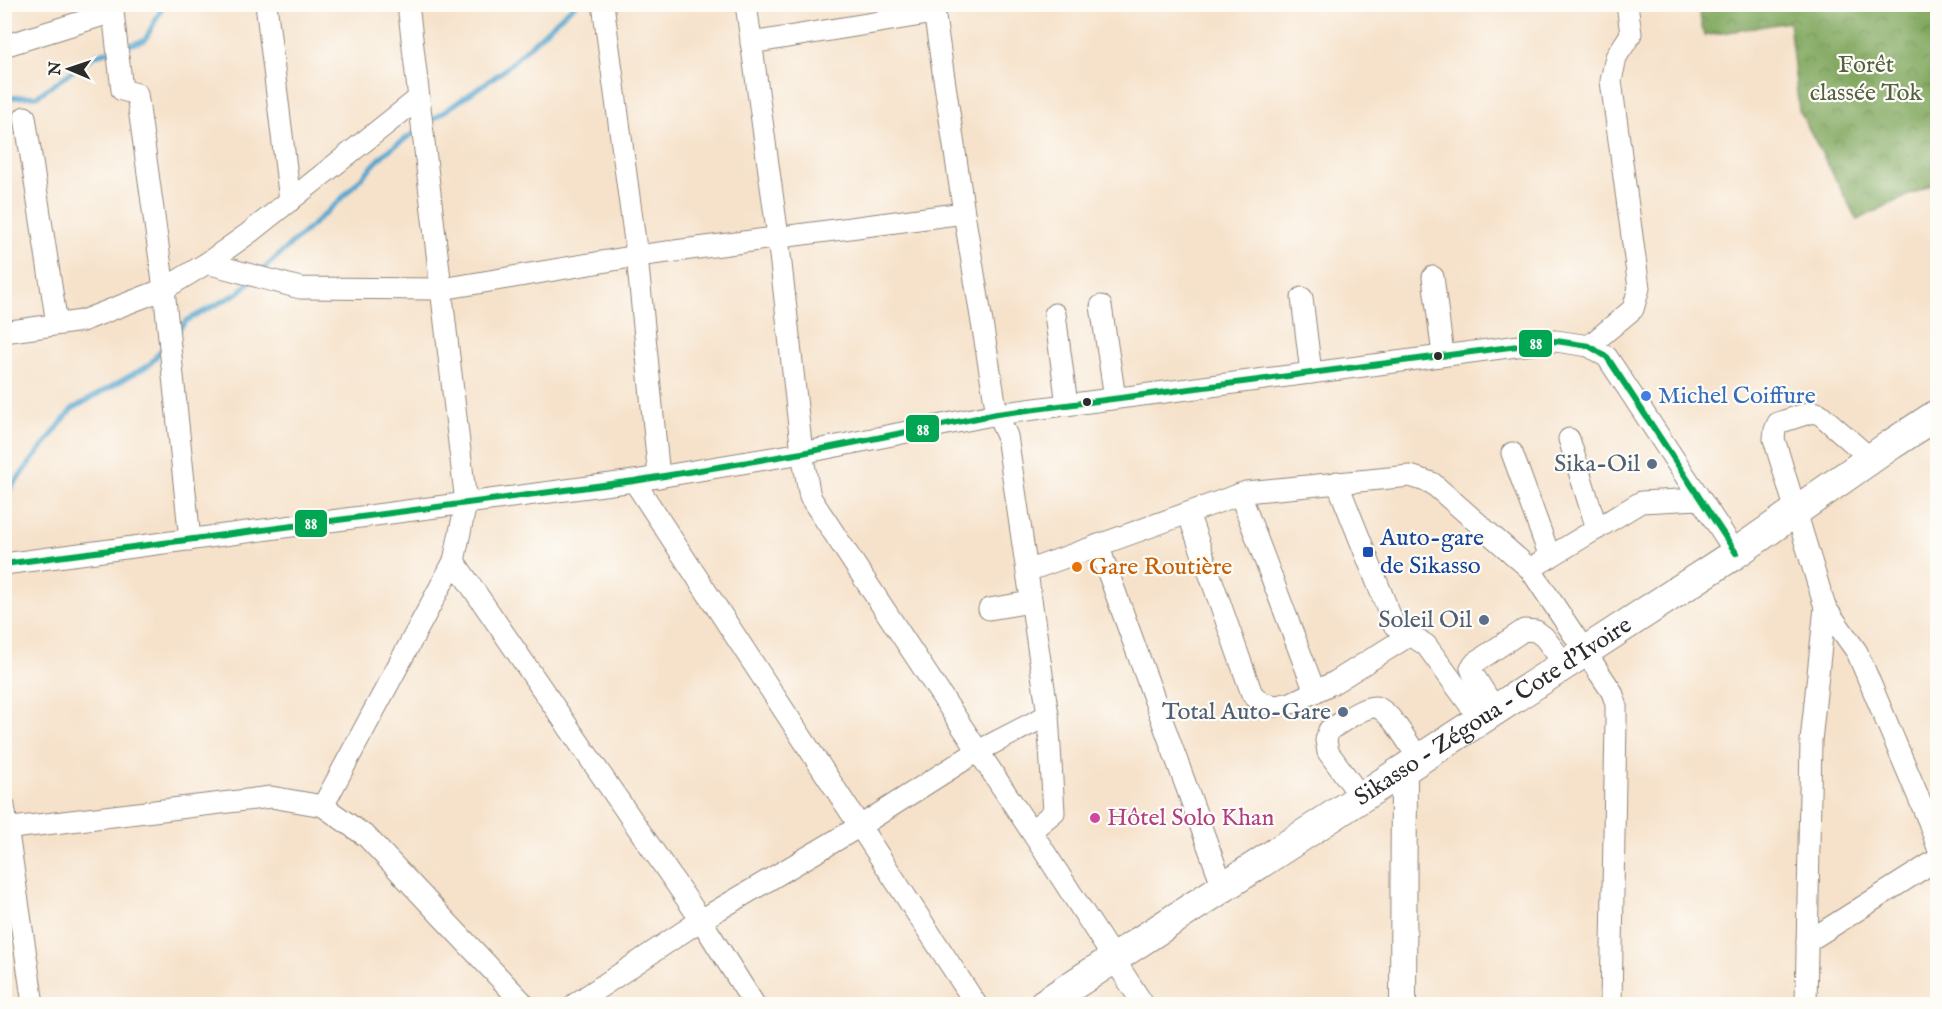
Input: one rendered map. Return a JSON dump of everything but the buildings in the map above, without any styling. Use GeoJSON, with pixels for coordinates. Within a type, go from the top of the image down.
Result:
{"type":"FeatureCollection","features":[{"type":"Feature","properties":{"kind":"highway","name":"Sikasso - Zégoua - Cote d'Ivoire"},"geometry":{"type":"LineString","coordinates":[[1044,1005],[1736,553],[1938,414]]}},
{"type":"Feature","properties":{"kind":"main road"},"geometry":{"type":"LineString","coordinates":[[1403,1005],[1411,764]]}},
{"type":"Feature","properties":{"kind":"street"},"geometry":{"type":"LineString","coordinates":[[266,4],[290,201]]}},
{"type":"Feature","properties":{"kind":"street"},"geometry":{"type":"LineString","coordinates":[[323,806],[454,561],[466,503],[408,4]]}},
{"type":"Feature","properties":{"kind":"street"},"geometry":{"type":"LineString","coordinates":[[603,4],[637,256],[659,477]]}},
{"type":"Feature","properties":{"kind":"street"},"geometry":{"type":"LineString","coordinates":[[746,4],[778,237],[802,453],[810,497],[1143,1005]]}},
{"type":"Feature","properties":{"kind":"street"},"geometry":{"type":"LineString","coordinates":[[1589,346],[1633,309],[1639,288],[1611,81],[1616,57],[1630,34],[1627,4]]}},
{"type":"Feature","properties":{"kind":"street"},"geometry":{"type":"LineString","coordinates":[[4,46],[113,8],[122,90],[137,93],[164,289],[190,540]]}},
{"type":"Feature","properties":{"kind":"street"},"geometry":{"type":"LineString","coordinates":[[752,43],[934,9],[997,414],[1007,436],[1048,715],[1054,812],[1031,831]]}},
{"type":"Feature","properties":{"kind":"street"},"geometry":{"type":"LineString","coordinates":[[4,332],[82,321],[164,289],[207,263],[249,233],[419,98]]}},
{"type":"Feature","properties":{"kind":"street"},"geometry":{"type":"LineString","coordinates":[[25,117],[57,324]]}},
{"type":"Feature","properties":{"kind":"street"},"geometry":{"type":"LineString","coordinates":[[207,263],[300,288],[442,289],[637,256],[964,213]]}},
{"type":"Feature","properties":{"kind":"street"},"geometry":{"type":"LineString","coordinates":[[1433,277],[1443,355]]}},
{"type":"Feature","properties":{"kind":"street"},"geometry":{"type":"LineString","coordinates":[[1302,298],[1311,373]]}},
{"type":"Feature","properties":{"kind":"street"},"geometry":{"type":"LineString","coordinates":[[1101,306],[1115,398]]}},
{"type":"Feature","properties":{"kind":"street"},"geometry":{"type":"LineString","coordinates":[[1055,314],[1068,405]]}},
{"type":"Feature","properties":{"kind":"street"},"geometry":{"type":"LineString","coordinates":[[4,564],[634,481],[802,453],[997,414],[1556,341],[1589,346],[1607,357],[1736,553]]}},
{"type":"Feature","properties":{"kind":"street"},"geometry":{"type":"LineString","coordinates":[[1871,459],[1820,414],[1812,412],[1778,423],[1775,430],[1774,440],[1825,607],[1857,652],[1938,848]]}},
{"type":"Feature","properties":{"kind":"street"},"geometry":{"type":"LineString","coordinates":[[1569,439],[1597,529]]}},
{"type":"Feature","properties":{"kind":"street"},"geometry":{"type":"LineString","coordinates":[[1512,453],[1550,557]]}},
{"type":"Feature","properties":{"kind":"street"},"geometry":{"type":"LineString","coordinates":[[1027,571],[1240,494],[1410,476],[1432,483],[1530,569],[1574,658]]}},
{"type":"Feature","properties":{"kind":"street"},"geometry":{"type":"LineString","coordinates":[[634,481],[976,1005]]}},
{"type":"Feature","properties":{"kind":"street"},"geometry":{"type":"LineString","coordinates":[[1337,482],[1394,625],[1426,645],[1488,714]]}},
{"type":"Feature","properties":{"kind":"street"},"geometry":{"type":"LineString","coordinates":[[1240,494],[1315,692]]}},
{"type":"Feature","properties":{"kind":"street"},"geometry":{"type":"LineString","coordinates":[[1530,569],[1641,502],[1700,499]]}},
{"type":"Feature","properties":{"kind":"street"},"geometry":{"type":"LineString","coordinates":[[1188,513],[1252,694],[1262,703],[1276,706],[1291,703],[1315,692],[1410,635]]}},
{"type":"Feature","properties":{"kind":"street"},"geometry":{"type":"LineString","coordinates":[[1098,545],[1223,887]]}},
{"type":"Feature","properties":{"kind":"street"},"geometry":{"type":"LineString","coordinates":[[454,561],[701,920],[754,1005]]}},
{"type":"Feature","properties":{"kind":"street"},"geometry":{"type":"LineString","coordinates":[[989,609],[1031,602]]}},
{"type":"Feature","properties":{"kind":"street"},"geometry":{"type":"LineString","coordinates":[[1806,1005],[1811,741],[1825,607]]}},
{"type":"Feature","properties":{"kind":"street"},"geometry":{"type":"LineString","coordinates":[[1488,714],[1472,668],[1476,662],[1524,630],[1536,631],[1574,658],[1612,692],[1616,704],[1611,1005]]}},
{"type":"Feature","properties":{"kind":"street"},"geometry":{"type":"LineString","coordinates":[[1361,797],[1328,752],[1326,740],[1329,730],[1365,709],[1376,706],[1385,711],[1411,764]]}},
{"type":"Feature","properties":{"kind":"street"},"geometry":{"type":"LineString","coordinates":[[575,1005],[701,920],[860,826],[978,751],[1048,715]]}},
{"type":"Feature","properties":{"kind":"street"},"geometry":{"type":"LineString","coordinates":[[6,829],[271,797],[323,806],[367,837],[524,1005]]}},
{"type":"Feature","properties":{"kind":"street"},"geometry":{"type":"LineString","coordinates":[[4,806],[33,1005]]}},
{"type":"Feature","properties":{"kind":"street"},"geometry":{"type":"LineString","coordinates":[[1807,942],[1938,859]]}},
{"type":"Feature","properties":{"kind":"green space","name":"Forêt classée Tok"},"geometry":{"type":"Polygon","coordinates":[[[1698,5],[1937,5],[1937,182],[1857,220],[1799,110],[1789,22],[1704,36],[1698,5]]]}},
{"type":"Feature","properties":{"kind":"waterway"},"geometry":{"type":"LineString","coordinates":[[122,47],[145,40],[164,4]]}},
{"type":"Feature","properties":{"kind":"waterway"},"geometry":{"type":"LineString","coordinates":[[428,123],[503,71],[576,4]]}},
{"type":"Feature","properties":{"kind":"waterway"},"geometry":{"type":"LineString","coordinates":[[4,98],[37,96],[96,55],[113,50]]}},
{"type":"Feature","properties":{"kind":"waterway"},"geometry":{"type":"LineString","coordinates":[[260,272],[339,201],[385,153],[418,130]]}},
{"type":"Feature","properties":{"kind":"waterway"},"geometry":{"type":"LineString","coordinates":[[176,333],[186,321],[238,293],[251,281]]}},
{"type":"Feature","properties":{"kind":"waterway"},"geometry":{"type":"LineString","coordinates":[[8,491],[72,409],[149,365],[164,347]]}},
{"type":"Feature","properties":{"kind":"transit line","name":"88"},"geometry":{"type":"LineString","coordinates":[[4,564],[634,481],[802,453],[997,414],[1556,341],[1589,346],[1607,357],[1736,553]]}},
{"type":"Feature","properties":{"kind":"place","name":"Michel Coiffure"},"geometry":{"type":"Point","coordinates":[1646,396]}},
{"type":"Feature","properties":{"kind":"place","name":"Sika-Oil"},"geometry":{"type":"Point","coordinates":[1652,464]}},
{"type":"Feature","properties":{"kind":"place","name":"Auto-gare de Sikasso"},"geometry":{"type":"Point","coordinates":[1368,552]}},
{"type":"Feature","properties":{"kind":"place","name":"Gare Routière"},"geometry":{"type":"Point","coordinates":[1077,567]}},
{"type":"Feature","properties":{"kind":"place","name":"Soleil Oil"},"geometry":{"type":"Point","coordinates":[1484,620]}},
{"type":"Feature","properties":{"kind":"place","name":"Total Auto-Gare"},"geometry":{"type":"Point","coordinates":[1343,712]}},
{"type":"Feature","properties":{"kind":"place","name":"Hôtel Solo Khan"},"geometry":{"type":"Point","coordinates":[1095,818]}}]}
